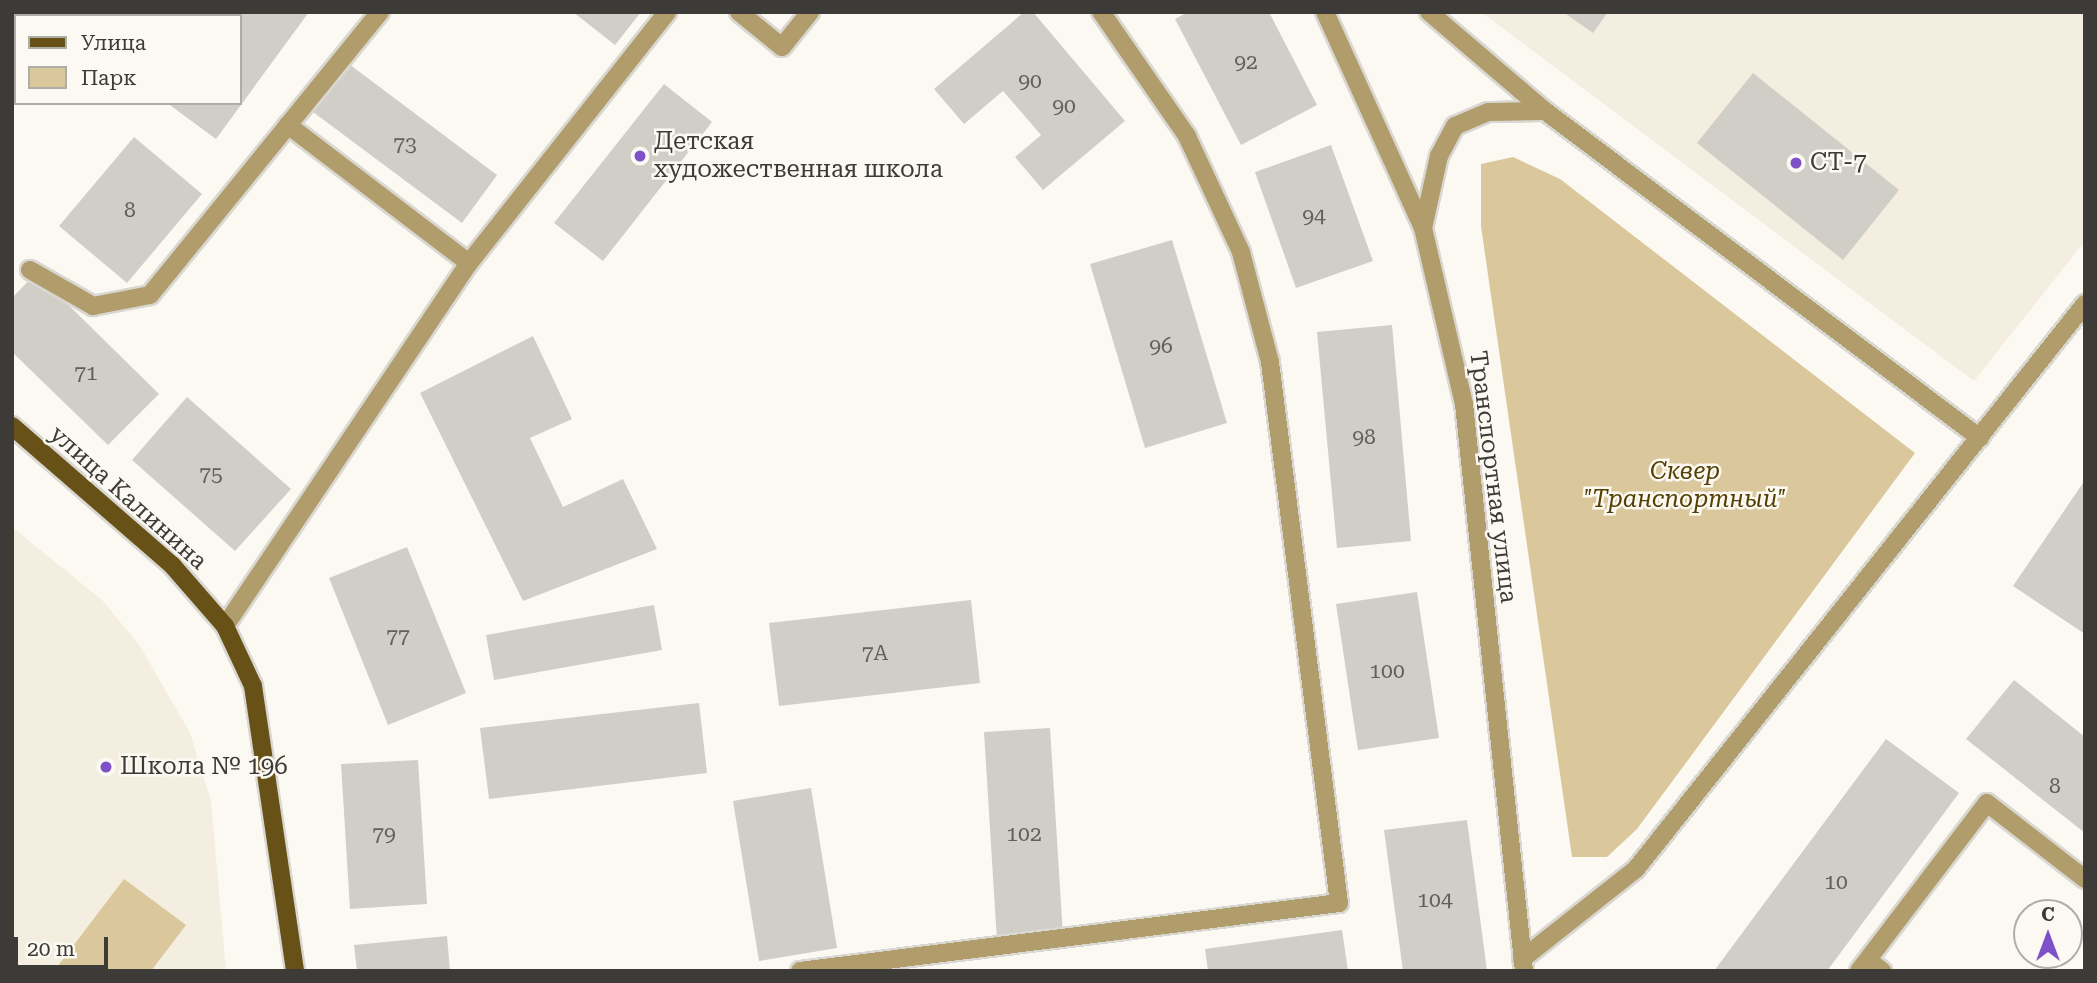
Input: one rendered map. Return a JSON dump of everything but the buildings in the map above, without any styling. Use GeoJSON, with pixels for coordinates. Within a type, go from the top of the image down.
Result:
{"type":"FeatureCollection","features":[{"type":"Feature","properties":{"kind":"main road","name":"улица Калинина"},"geometry":{"type":"LineString","coordinates":[[12,426],[172,565],[225,626],[253,686],[295,971]]}},
{"type":"Feature","properties":{"kind":"street"},"geometry":{"type":"LineString","coordinates":[[30,270],[93,306],[150,295],[380,12]]}},
{"type":"Feature","properties":{"kind":"street"},"geometry":{"type":"LineString","coordinates":[[225,626],[469,263],[667,12]]}},
{"type":"Feature","properties":{"kind":"street"},"geometry":{"type":"LineString","coordinates":[[739,12],[782,47],[810,12]]}},
{"type":"Feature","properties":{"kind":"street"},"geometry":{"type":"LineString","coordinates":[[800,971],[1339,903],[1270,362],[1241,252],[1187,136],[1101,12]]}},
{"type":"Feature","properties":{"kind":"street","name":"Транспортная улица"},"geometry":{"type":"LineString","coordinates":[[1325,12],[1423,228],[1464,404],[1523,965]]}},
{"type":"Feature","properties":{"kind":"street"},"geometry":{"type":"LineString","coordinates":[[1429,12],[1545,111],[1980,438]]}},
{"type":"Feature","properties":{"kind":"street"},"geometry":{"type":"LineString","coordinates":[[1423,228],[1439,156],[1455,126],[1488,112],[1545,111]]}},
{"type":"Feature","properties":{"kind":"street"},"geometry":{"type":"LineString","coordinates":[[288,125],[469,263]]}},
{"type":"Feature","properties":{"kind":"street"},"geometry":{"type":"LineString","coordinates":[[1523,965],[1636,869],[2085,304]]}},
{"type":"Feature","properties":{"kind":"street"},"geometry":{"type":"LineString","coordinates":[[1870,967],[1987,803],[2085,879]]}},
{"type":"Feature","properties":{"kind":"shaded area"},"geometry":{"type":"Polygon","coordinates":[[[1481,12],[2085,12],[2085,241],[1974,381],[1481,12]]]}},
{"type":"Feature","properties":{"kind":"shaded area","name":"Школа № 196"},"geometry":{"type":"Polygon","coordinates":[[[12,527],[102,600],[140,646],[190,733],[211,801],[226,971],[12,971],[12,527]]]}},
{"type":"Feature","properties":{"kind":"green space","name":"Сквер \"Транспортный\""},"geometry":{"type":"Polygon","coordinates":[[[1513,157],[1560,179],[1915,453],[1637,829],[1607,857],[1572,857],[1481,226],[1481,164],[1513,157]]]}},
{"type":"Feature","properties":{"kind":"green space"},"geometry":{"type":"Polygon","coordinates":[[[124,879],[186,925],[151,971],[54,971],[124,879]]]}},
{"type":"Feature","properties":{"kind":"place","name":"Детская художественная школа"},"geometry":{"type":"Point","coordinates":[640,156]}},
{"type":"Feature","properties":{"kind":"place","name":"СТ-7"},"geometry":{"type":"Point","coordinates":[1796,163]}},
{"type":"Feature","properties":{"kind":"place","name":"Школа № 196"},"geometry":{"type":"Point","coordinates":[106,767]}}]}
